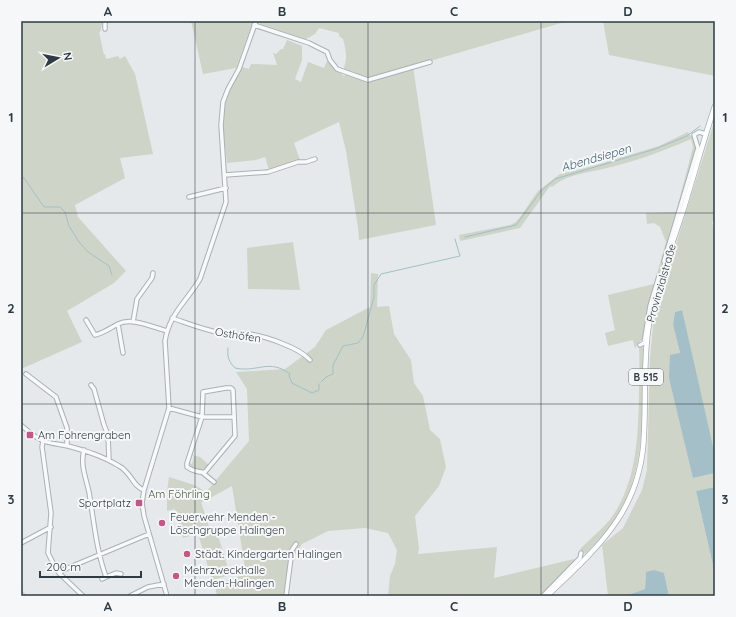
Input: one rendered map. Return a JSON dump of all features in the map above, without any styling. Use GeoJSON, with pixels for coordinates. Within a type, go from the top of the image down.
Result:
{"type":"FeatureCollection","features":[{"type":"Feature","properties":{"kind":"main road","name":"Provinzialstraße"},"geometry":{"type":"LineString","coordinates":[[547,596],[608,534],[622,514],[634,488],[640,467],[644,435],[647,341],[653,306],[715,106]]}},
{"type":"Feature","properties":{"kind":"street"},"geometry":{"type":"LineString","coordinates":[[105,21],[105,29]]}},
{"type":"Feature","properties":{"kind":"street"},"geometry":{"type":"LineString","coordinates":[[167,596],[149,534],[142,503],[144,490],[169,408],[165,350],[166,331],[172,318],[200,279],[226,202],[221,125],[223,102],[239,69],[255,23],[310,43],[327,52],[330,60],[337,69],[368,80],[430,62]]}},
{"type":"Feature","properties":{"kind":"street","name":"Provinzialstraße"},"geometry":{"type":"LineString","coordinates":[[640,345],[644,342],[650,306],[696,156],[698,148],[694,135],[699,132],[706,134]]}},
{"type":"Feature","properties":{"kind":"street"},"geometry":{"type":"LineString","coordinates":[[225,175],[268,172],[298,162],[306,162],[315,159]]}},
{"type":"Feature","properties":{"kind":"street"},"geometry":{"type":"LineString","coordinates":[[189,197],[226,188]]}},
{"type":"Feature","properties":{"kind":"street"},"geometry":{"type":"LineString","coordinates":[[133,322],[137,299],[152,278],[153,273]]}},
{"type":"Feature","properties":{"kind":"street","name":"Osthöfen"},"geometry":{"type":"LineString","coordinates":[[172,318],[206,329],[228,334],[250,334],[296,350],[310,360]]}},
{"type":"Feature","properties":{"kind":"street"},"geometry":{"type":"LineString","coordinates":[[86,320],[95,335],[128,321],[166,331]]}},
{"type":"Feature","properties":{"kind":"street"},"geometry":{"type":"LineString","coordinates":[[118,324],[123,353]]}},
{"type":"Feature","properties":{"kind":"street"},"geometry":{"type":"LineString","coordinates":[[26,374],[56,397],[67,428],[67,446]]}},
{"type":"Feature","properties":{"kind":"street"},"geometry":{"type":"LineString","coordinates":[[91,385],[96,395],[108,435],[109,460]]}},
{"type":"Feature","properties":{"kind":"street"},"geometry":{"type":"LineString","coordinates":[[203,473],[234,437],[232,388],[203,392],[202,417],[187,467],[203,473],[214,482]]}},
{"type":"Feature","properties":{"kind":"street"},"geometry":{"type":"LineString","coordinates":[[169,408],[202,417],[234,417]]}},
{"type":"Feature","properties":{"kind":"street"},"geometry":{"type":"LineString","coordinates":[[21,426],[43,441],[84,450],[109,460],[127,471],[137,487],[144,490]]}},
{"type":"Feature","properties":{"kind":"street"},"geometry":{"type":"LineString","coordinates":[[43,441],[42,447],[51,513],[48,553],[59,573],[83,596]]}},
{"type":"Feature","properties":{"kind":"street"},"geometry":{"type":"LineString","coordinates":[[84,450],[82,458],[83,468],[89,492],[95,538],[106,577]]}},
{"type":"Feature","properties":{"kind":"street"},"geometry":{"type":"LineString","coordinates":[[21,544],[51,527]]}},
{"type":"Feature","properties":{"kind":"street"},"geometry":{"type":"LineString","coordinates":[[59,573],[149,534]]}},
{"type":"Feature","properties":{"kind":"street"},"geometry":{"type":"LineString","coordinates":[[286,596],[292,550],[296,544]]}},
{"type":"Feature","properties":{"kind":"street"},"geometry":{"type":"LineString","coordinates":[[543,596],[580,558],[581,553]]}},
{"type":"Feature","properties":{"kind":"street"},"geometry":{"type":"LineString","coordinates":[[102,579],[116,573],[121,574]]}},
{"type":"Feature","properties":{"kind":"street"},"geometry":{"type":"LineString","coordinates":[[130,596],[148,586],[164,584]]}},
{"type":"Feature","properties":{"kind":"green space"},"geometry":{"type":"Polygon","coordinates":[[[21,21],[103,21],[99,32],[106,59],[118,56],[120,59],[125,56],[135,74],[153,154],[120,158],[125,178],[75,205],[78,217],[126,271],[114,283],[67,311],[82,342],[21,369],[21,21]]]}},
{"type":"Feature","properties":{"kind":"green space"},"geometry":{"type":"Polygon","coordinates":[[[191,21],[253,21],[236,68],[203,74],[191,21]]]}},
{"type":"Feature","properties":{"kind":"green space"},"geometry":{"type":"Polygon","coordinates":[[[259,21],[568,21],[413,66],[436,225],[359,240],[346,151],[339,122],[294,143],[300,160],[269,170],[265,157],[256,160],[227,163],[223,119],[225,104],[232,85],[242,67],[249,69],[251,64],[277,65],[273,53],[276,54],[283,49],[287,40],[302,46],[302,60],[295,79],[301,82],[308,62],[324,68],[327,61],[344,76],[349,72],[343,70],[346,62],[346,51],[343,39],[339,36],[339,33],[319,28],[315,34],[304,40],[257,25],[259,21]]]}},
{"type":"Feature","properties":{"kind":"green space"},"geometry":{"type":"Polygon","coordinates":[[[603,21],[715,21],[715,76],[609,55],[603,21]]]}},
{"type":"Feature","properties":{"kind":"green space"},"geometry":{"type":"Polygon","coordinates":[[[715,119],[715,221],[712,222],[715,234],[715,455],[681,310],[675,312],[673,323],[680,353],[693,478],[715,473],[715,487],[696,491],[715,574],[715,596],[669,596],[664,573],[646,572],[645,589],[625,596],[608,596],[602,545],[623,528],[642,490],[647,470],[650,359],[653,325],[663,286],[715,119]]]}},
{"type":"Feature","properties":{"kind":"green space"},"geometry":{"type":"Polygon","coordinates":[[[688,132],[690,136],[694,135],[698,148],[654,292],[644,338],[637,344],[635,349],[633,340],[608,346],[605,333],[615,330],[608,295],[654,284],[666,242],[660,227],[654,223],[647,224],[646,213],[676,212],[693,147],[691,139],[639,159],[578,174],[564,179],[552,187],[550,186],[520,228],[460,241],[459,235],[510,225],[516,222],[538,191],[560,174],[593,166],[659,146],[688,132]]]}},
{"type":"Feature","properties":{"kind":"green space"},"geometry":{"type":"Polygon","coordinates":[[[293,242],[300,290],[248,289],[247,248],[293,242]]]}},
{"type":"Feature","properties":{"kind":"green space","name":"Am Föhrling"},"geometry":{"type":"Polygon","coordinates":[[[371,273],[378,274],[377,307],[389,306],[394,334],[411,360],[414,383],[423,396],[430,430],[440,439],[446,467],[439,486],[415,516],[419,549],[418,554],[497,547],[494,578],[574,559],[577,562],[543,596],[388,596],[390,576],[395,564],[397,550],[388,533],[365,528],[328,531],[302,544],[293,558],[285,596],[217,596],[215,585],[246,574],[232,486],[201,502],[210,530],[183,538],[175,509],[167,511],[169,477],[194,485],[206,492],[249,441],[247,389],[236,372],[285,369],[315,347],[326,330],[370,307],[371,273]]]}},
{"type":"Feature","properties":{"kind":"green space"},"geometry":{"type":"Polygon","coordinates":[[[639,347],[644,348],[643,408],[637,467],[624,504],[616,518],[585,554],[580,549],[605,525],[613,515],[624,496],[629,482],[637,440],[639,347]]]}},
{"type":"Feature","properties":{"kind":"green space"},"geometry":{"type":"Polygon","coordinates":[[[192,455],[200,457],[209,465],[202,471],[191,468],[189,463],[192,464],[194,457],[192,455]]]}},
{"type":"Feature","properties":{"kind":"green space"},"geometry":{"type":"Polygon","coordinates":[[[217,532],[230,575],[212,580],[199,537],[217,532]]]}},
{"type":"Feature","properties":{"kind":"water"},"geometry":{"type":"Polygon","coordinates":[[[682,310],[715,455],[715,473],[693,478],[669,378],[670,355],[680,353],[673,324],[675,312],[682,310]]]}},
{"type":"Feature","properties":{"kind":"water"},"geometry":{"type":"Polygon","coordinates":[[[715,487],[715,574],[696,491],[715,487]]]}},
{"type":"Feature","properties":{"kind":"water"},"geometry":{"type":"Polygon","coordinates":[[[654,570],[664,573],[669,596],[625,596],[645,589],[646,572],[654,570]]]}},
{"type":"Feature","properties":{"kind":"waterway","name":"Abendsiepen"},"geometry":{"type":"LineString","coordinates":[[465,237],[516,225],[541,191],[555,179],[655,149],[687,136],[700,126]]}},
{"type":"Feature","properties":{"kind":"waterway","name":"Abendsiepen"},"geometry":{"type":"LineString","coordinates":[[21,177],[24,178],[44,207],[60,207],[65,212],[69,226],[79,242],[88,252],[109,266],[112,275]]}},
{"type":"Feature","properties":{"kind":"waterway","name":"Abendsiepen"},"geometry":{"type":"LineString","coordinates":[[321,382],[326,377],[333,374],[333,365],[343,346],[358,343],[363,337],[374,297],[374,285],[381,274],[460,256],[455,239]]}},
{"type":"Feature","properties":{"kind":"waterway","name":"Abendsiepen"},"geometry":{"type":"LineString","coordinates":[[228,348],[229,359],[235,368],[250,369],[269,366],[283,369],[290,374],[289,376],[292,383],[312,393],[319,390],[319,384]]}},
{"type":"Feature","properties":{"kind":"waterway"},"geometry":{"type":"LineString","coordinates":[[21,591],[27,596]]}},
{"type":"Feature","properties":{"kind":"place","name":"Am Fohrengraben"},"geometry":{"type":"Point","coordinates":[30,435]}},
{"type":"Feature","properties":{"kind":"place","name":"Sportplatz"},"geometry":{"type":"Point","coordinates":[139,503]}},
{"type":"Feature","properties":{"kind":"place","name":"Feuerwehr Menden - Löschgruppe Halingen"},"geometry":{"type":"Point","coordinates":[162,523]}},
{"type":"Feature","properties":{"kind":"place","name":"Städt. Kindergarten Halingen"},"geometry":{"type":"Point","coordinates":[187,554]}},
{"type":"Feature","properties":{"kind":"place","name":"Mehrzweckhalle Menden-Halingen"},"geometry":{"type":"Point","coordinates":[176,576]}}]}
